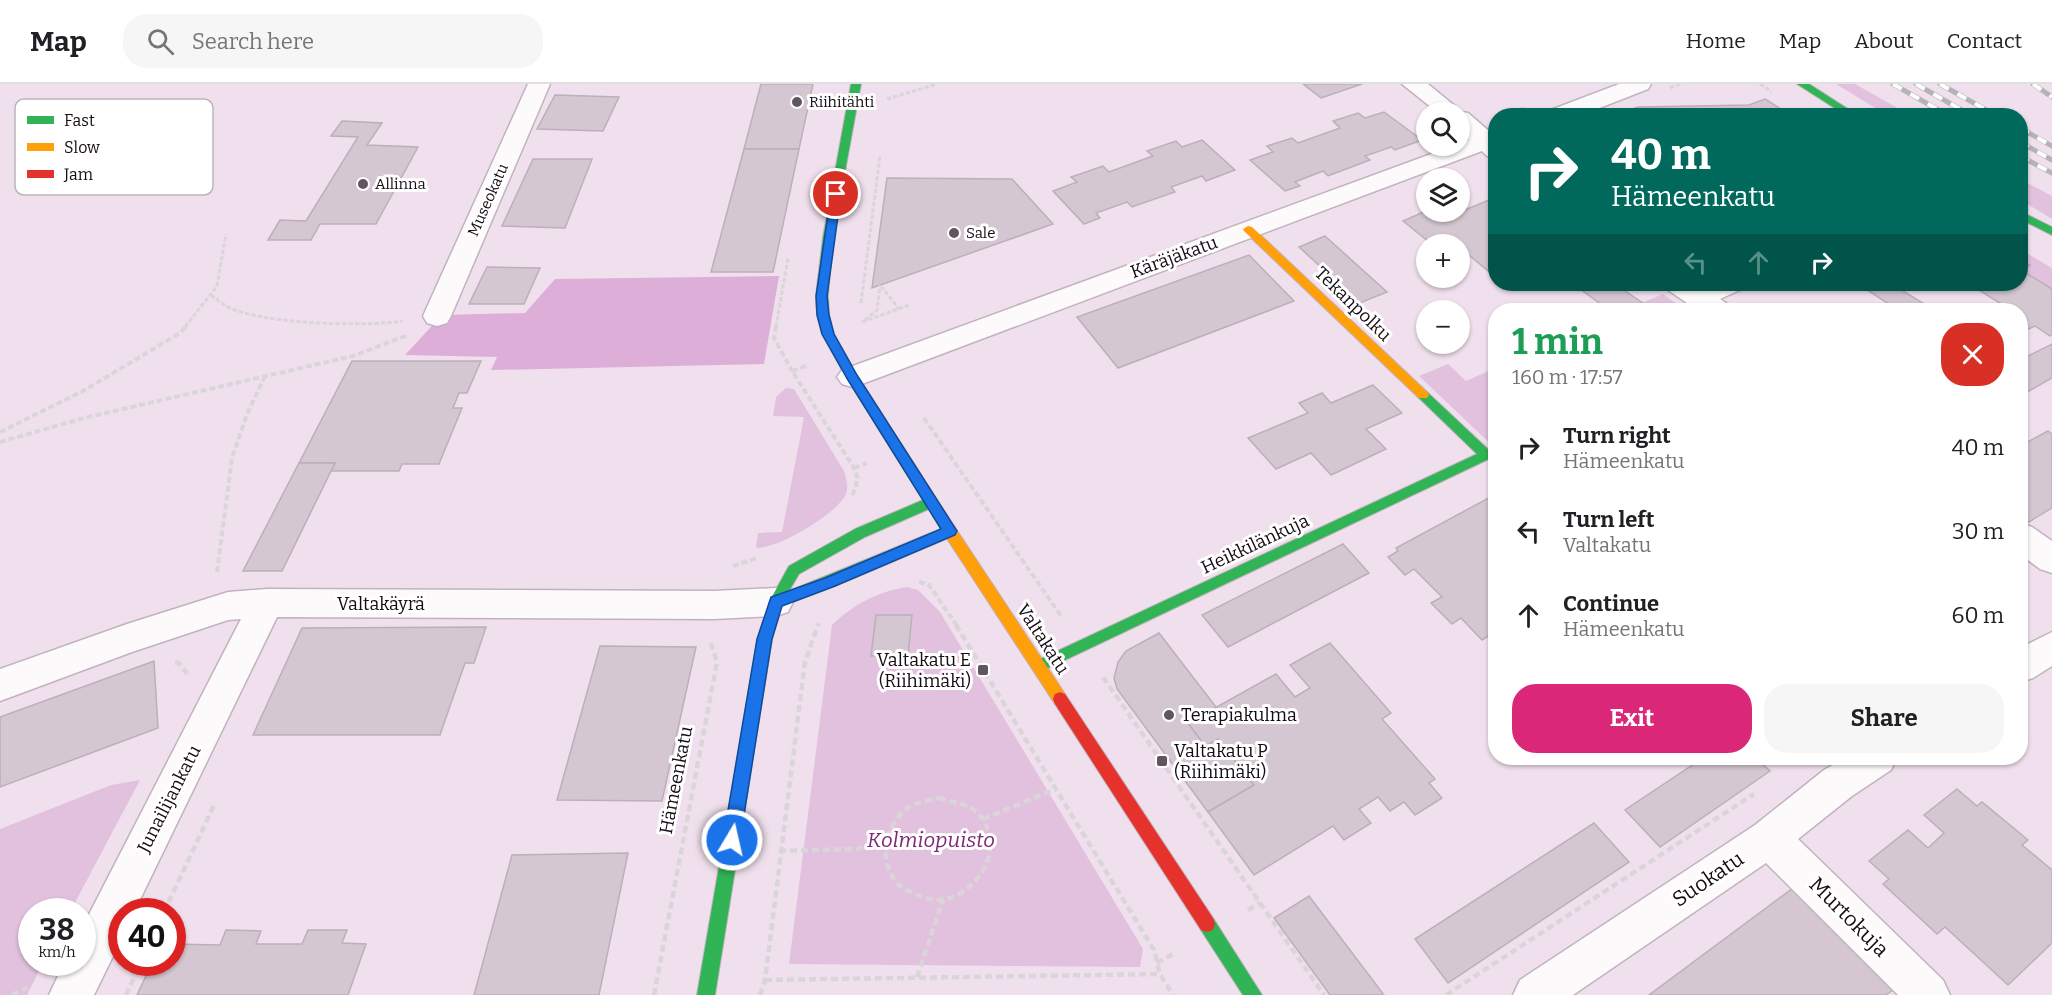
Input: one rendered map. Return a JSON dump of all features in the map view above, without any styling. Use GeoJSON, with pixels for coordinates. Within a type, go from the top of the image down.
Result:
{"type":"FeatureCollection","features":[{"type":"Feature","properties":{"kind":"street","name":"Museokatu"},"geometry":{"type":"LineString","coordinates":[[437,316],[539,84]]}},
{"type":"Feature","properties":{"kind":"street","name":"Valtakatu"},"geometry":{"type":"LineString","coordinates":[[856,84],[828,237],[822,296],[823,315],[828,334],[845,366],[950,531],[1253,995]]}},
{"type":"Feature","properties":{"kind":"street"},"geometry":{"type":"LineString","coordinates":[[1413,84],[1437,102]]}},
{"type":"Feature","properties":{"kind":"street"},"geometry":{"type":"LineString","coordinates":[[1577,108],[1640,84]]}},
{"type":"Feature","properties":{"kind":"street"},"geometry":{"type":"LineString","coordinates":[[1802,84],[1842,108]]}},
{"type":"Feature","properties":{"kind":"street"},"geometry":{"type":"LineString","coordinates":[[1470,126],[1488,141]]}},
{"type":"Feature","properties":{"kind":"street","name":"Käräjäkatu"},"geometry":{"type":"LineString","coordinates":[[845,366],[889,363],[1248,229],[1488,145]]}},
{"type":"Feature","properties":{"kind":"street"},"geometry":{"type":"LineString","coordinates":[[2028,218],[2052,232]]}},
{"type":"Feature","properties":{"kind":"street","name":"Tekanpolku"},"geometry":{"type":"LineString","coordinates":[[1248,229],[1486,455]]}},
{"type":"Feature","properties":{"kind":"street"},"geometry":{"type":"LineString","coordinates":[[1698,297],[1713,291]]}},
{"type":"Feature","properties":{"kind":"street","name":"Heikkilänkuja"},"geometry":{"type":"LineString","coordinates":[[1039,666],[1486,455]]}},
{"type":"Feature","properties":{"kind":"street"},"geometry":{"type":"LineString","coordinates":[[706,995],[765,639],[776,602],[794,570],[860,533],[932,502]]}},
{"type":"Feature","properties":{"kind":"street"},"geometry":{"type":"LineString","coordinates":[[776,602],[830,582],[950,531]]}},
{"type":"Feature","properties":{"kind":"street"},"geometry":{"type":"LineString","coordinates":[[2028,542],[2052,560]]}},
{"type":"Feature","properties":{"kind":"street","name":"Valtakäyrä"},"geometry":{"type":"LineString","coordinates":[[0,685],[228,606],[267,603],[714,605],[776,602]]}},
{"type":"Feature","properties":{"kind":"street","name":"Junailijankatu"},"geometry":{"type":"LineString","coordinates":[[71,995],[267,603]]}},
{"type":"Feature","properties":{"kind":"street"},"geometry":{"type":"LineString","coordinates":[[2028,662],[2052,647]]}},
{"type":"Feature","properties":{"kind":"street","name":"Suokatu"},"geometry":{"type":"LineString","coordinates":[[1535,995],[1769,838],[1838,783],[1867,765]]}},
{"type":"Feature","properties":{"kind":"street","name":"Murtokuja"},"geometry":{"type":"LineString","coordinates":[[1769,838],[1928,995]]}},
{"type":"Feature","properties":{"kind":"path"},"geometry":{"type":"LineString","coordinates":[[888,92],[887,99],[937,84]]}},
{"type":"Feature","properties":{"kind":"path"},"geometry":{"type":"LineString","coordinates":[[860,306],[881,145]]}},
{"type":"Feature","properties":{"kind":"path"},"geometry":{"type":"LineString","coordinates":[[0,432],[83,391],[180,333],[217,286],[226,234]]}},
{"type":"Feature","properties":{"kind":"path"},"geometry":{"type":"LineString","coordinates":[[862,322],[877,310],[880,285],[899,309]]}},
{"type":"Feature","properties":{"kind":"path"},"geometry":{"type":"LineString","coordinates":[[211,295],[229,308],[267,318],[376,325],[437,316]]}},
{"type":"Feature","properties":{"kind":"path"},"geometry":{"type":"LineString","coordinates":[[862,322],[909,305]]}},
{"type":"Feature","properties":{"kind":"path"},"geometry":{"type":"LineString","coordinates":[[861,314],[862,322]]}},
{"type":"Feature","properties":{"kind":"path"},"geometry":{"type":"LineString","coordinates":[[0,442],[84,418],[353,356],[411,333],[437,316]]}},
{"type":"Feature","properties":{"kind":"path"},"geometry":{"type":"LineString","coordinates":[[889,363],[902,382],[904,390],[1324,995]]}},
{"type":"Feature","properties":{"kind":"path"},"geometry":{"type":"LineString","coordinates":[[845,366],[792,371],[854,468],[858,479],[850,500]]}},
{"type":"Feature","properties":{"kind":"path"},"geometry":{"type":"LineString","coordinates":[[216,581],[232,458],[247,414],[265,376]]}},
{"type":"Feature","properties":{"kind":"path","name":"Hämeenkatu"},"geometry":{"type":"LineString","coordinates":[[654,995],[717,662],[710,644],[718,571],[762,556]]}},
{"type":"Feature","properties":{"kind":"path"},"geometry":{"type":"LineString","coordinates":[[877,561],[888,579],[906,577],[929,585],[947,610],[1154,950],[1160,974],[1173,995]]}},
{"type":"Feature","properties":{"kind":"path"},"geometry":{"type":"LineString","coordinates":[[760,995],[765,980],[779,851],[805,662],[820,620]]}},
{"type":"Feature","properties":{"kind":"path"},"geometry":{"type":"LineString","coordinates":[[163,628],[160,661],[179,663],[188,676],[185,686]]}},
{"type":"Feature","properties":{"kind":"path"},"geometry":{"type":"LineString","coordinates":[[983,819],[1056,789]]}},
{"type":"Feature","properties":{"kind":"path"},"geometry":{"type":"LineString","coordinates":[[1446,995],[1761,790]]}},
{"type":"Feature","properties":{"kind":"path"},"geometry":{"type":"LineString","coordinates":[[939,798],[957,800],[971,808],[983,819],[990,834],[991,850],[987,867],[978,881],[964,893],[943,900],[913,896],[899,885],[889,871],[885,855],[886,843],[894,822],[906,809],[922,801],[939,798]]}},
{"type":"Feature","properties":{"kind":"path"},"geometry":{"type":"LineString","coordinates":[[779,851],[855,849],[886,843]]}},
{"type":"Feature","properties":{"kind":"path"},"geometry":{"type":"LineString","coordinates":[[917,977],[943,900]]}},
{"type":"Feature","properties":{"kind":"path"},"geometry":{"type":"LineString","coordinates":[[765,980],[1160,974]]}},
{"type":"Feature","properties":{"kind":"path"},"geometry":{"type":"LineString","coordinates":[[126,995],[135,976]]}},
{"type":"Feature","properties":{"kind":"green space"},"geometry":{"type":"Polygon","coordinates":[[[1836,84],[1855,84],[1898,108],[1875,108],[1836,84]]]}},
{"type":"Feature","properties":{"kind":"green space"},"geometry":{"type":"Polygon","coordinates":[[[2028,183],[2052,196],[2052,219],[2028,204],[2028,183]]]}},
{"type":"Feature","properties":{"kind":"green space"},"geometry":{"type":"Polygon","coordinates":[[[2028,254],[2052,268],[2052,289],[2028,274],[2028,254]]]}},
{"type":"Feature","properties":{"kind":"green space"},"geometry":{"type":"Polygon","coordinates":[[[1663,294],[1675,303],[1642,303],[1663,294]]]}},
{"type":"Feature","properties":{"kind":"green space"},"geometry":{"type":"Polygon","coordinates":[[[1448,364],[1466,381],[1488,371],[1488,441],[1419,376],[1448,364]]]}},
{"type":"Feature","properties":{"kind":"green space"},"geometry":{"type":"Polygon","coordinates":[[[786,388],[794,389],[844,471],[847,491],[841,502],[820,520],[780,542],[758,548],[756,547],[758,533],[782,532],[804,417],[773,416],[776,397],[786,388]]]}},
{"type":"Feature","properties":{"kind":"green space","name":"Kolmiopuisto"},"geometry":{"type":"Polygon","coordinates":[[[907,587],[918,590],[940,612],[1143,949],[1140,967],[789,964],[832,625],[866,600],[907,587]],[[876,615],[872,656],[908,656],[912,615],[876,615]]]}},
{"type":"Feature","properties":{"kind":"green space"},"geometry":{"type":"Polygon","coordinates":[[[140,780],[77,898],[18,898],[18,976],[36,976],[27,995],[0,995],[0,829],[111,785],[140,780]]]}},
{"type":"Feature","properties":{"kind":"shaded area"},"geometry":{"type":"Polygon","coordinates":[[[779,276],[764,364],[491,370],[497,357],[405,355],[442,315],[525,313],[555,279],[779,276]]]}},
{"type":"Feature","properties":{"kind":"building"},"geometry":{"type":"Polygon","coordinates":[[[761,84],[813,84],[799,149],[744,149],[761,84]]]}},
{"type":"Feature","properties":{"kind":"building"},"geometry":{"type":"Polygon","coordinates":[[[1303,84],[1362,84],[1321,98],[1303,84]]]}},
{"type":"Feature","properties":{"kind":"building"},"geometry":{"type":"Polygon","coordinates":[[[555,95],[619,97],[603,131],[537,129],[555,95]]]}},
{"type":"Feature","properties":{"kind":"building"},"geometry":{"type":"Polygon","coordinates":[[[1765,99],[1779,108],[1635,108],[1638,107],[1749,105],[1765,99]]]}},
{"type":"Feature","properties":{"kind":"building"},"geometry":{"type":"Polygon","coordinates":[[[1384,112],[1416,136],[1416,142],[1395,150],[1391,147],[1365,156],[1370,160],[1328,176],[1323,171],[1295,182],[1300,186],[1285,191],[1250,160],[1273,152],[1267,146],[1292,138],[1298,143],[1340,128],[1333,121],[1358,113],[1365,118],[1384,112]]]}},
{"type":"Feature","properties":{"kind":"building","name":"Allinna"},"geometry":{"type":"Polygon","coordinates":[[[342,121],[382,123],[367,145],[418,147],[376,224],[320,224],[311,240],[268,240],[280,220],[306,221],[358,137],[331,136],[342,121]]]}},
{"type":"Feature","properties":{"kind":"building"},"geometry":{"type":"Polygon","coordinates":[[[1202,140],[1235,170],[1206,181],[1202,176],[1171,187],[1175,192],[1132,207],[1127,202],[1096,213],[1100,218],[1084,224],[1053,191],[1077,182],[1071,177],[1103,166],[1109,172],[1153,156],[1147,151],[1176,141],[1182,147],[1202,140]]]}},
{"type":"Feature","properties":{"kind":"building"},"geometry":{"type":"Polygon","coordinates":[[[744,149],[799,149],[773,272],[711,272],[744,149]]]}},
{"type":"Feature","properties":{"kind":"building"},"geometry":{"type":"Polygon","coordinates":[[[533,159],[592,159],[565,228],[502,226],[533,159]]]}},
{"type":"Feature","properties":{"kind":"building","name":"Sale"},"geometry":{"type":"Polygon","coordinates":[[[887,178],[1012,179],[1053,224],[872,288],[887,178]]]}},
{"type":"Feature","properties":{"kind":"building"},"geometry":{"type":"Polygon","coordinates":[[[1488,200],[1488,271],[1470,256],[1470,234],[1419,234],[1403,221],[1416,215],[1416,222],[1470,222],[1470,208],[1488,200]]]}},
{"type":"Feature","properties":{"kind":"building"},"geometry":{"type":"Polygon","coordinates":[[[1325,236],[1387,292],[1360,303],[1299,247],[1325,236]]]}},
{"type":"Feature","properties":{"kind":"building"},"geometry":{"type":"Polygon","coordinates":[[[1249,255],[1294,301],[1118,368],[1077,317],[1249,255]]]}},
{"type":"Feature","properties":{"kind":"building"},"geometry":{"type":"Polygon","coordinates":[[[487,267],[540,268],[524,304],[469,304],[487,267]]]}},
{"type":"Feature","properties":{"kind":"building"},"geometry":{"type":"Polygon","coordinates":[[[2028,274],[2052,289],[2052,334],[2050,336],[2035,326],[2028,328],[2028,303],[2000,303],[1980,291],[2028,291],[2028,274]]]}},
{"type":"Feature","properties":{"kind":"building"},"geometry":{"type":"Polygon","coordinates":[[[1583,291],[1625,291],[1643,303],[1599,303],[1583,291]]]}},
{"type":"Feature","properties":{"kind":"building"},"geometry":{"type":"Polygon","coordinates":[[[1869,291],[1903,291],[1923,303],[1887,303],[1869,291]]]}},
{"type":"Feature","properties":{"kind":"building"},"geometry":{"type":"Polygon","coordinates":[[[2052,344],[2052,378],[2028,392],[2028,356],[2052,344]]]}},
{"type":"Feature","properties":{"kind":"building"},"geometry":{"type":"Polygon","coordinates":[[[352,361],[481,361],[467,393],[459,393],[453,408],[462,408],[439,464],[402,464],[399,471],[331,471],[335,463],[299,463],[352,361]]]}},
{"type":"Feature","properties":{"kind":"building"},"geometry":{"type":"Polygon","coordinates":[[[1373,385],[1402,413],[1366,429],[1386,449],[1331,475],[1311,453],[1276,469],[1248,438],[1308,413],[1299,403],[1322,393],[1331,403],[1373,385]]]}},
{"type":"Feature","properties":{"kind":"building"},"geometry":{"type":"Polygon","coordinates":[[[2048,431],[2052,434],[2052,508],[2028,522],[2028,442],[2048,431]]]}},
{"type":"Feature","properties":{"kind":"building"},"geometry":{"type":"Polygon","coordinates":[[[299,463],[335,463],[282,571],[243,571],[299,463]]]}},
{"type":"Feature","properties":{"kind":"building"},"geometry":{"type":"Polygon","coordinates":[[[1488,498],[1488,636],[1482,640],[1461,618],[1452,624],[1431,603],[1442,597],[1414,569],[1405,575],[1388,557],[1398,551],[1396,548],[1488,498]]]}},
{"type":"Feature","properties":{"kind":"building"},"geometry":{"type":"Polygon","coordinates":[[[1343,544],[1369,573],[1228,647],[1202,615],[1343,544]]]}},
{"type":"Feature","properties":{"kind":"building"},"geometry":{"type":"Polygon","coordinates":[[[876,615],[912,615],[908,656],[871,656],[876,615]]]}},
{"type":"Feature","properties":{"kind":"building"},"geometry":{"type":"Polygon","coordinates":[[[486,627],[474,663],[465,663],[440,735],[253,735],[302,628],[486,627]]]}},
{"type":"Feature","properties":{"kind":"building","name":"Terapiakulma"},"geometry":{"type":"Polygon","coordinates":[[[1159,633],[1216,707],[1188,723],[1205,746],[1218,739],[1254,785],[1208,812],[1117,689],[1114,678],[1118,662],[1126,651],[1159,633]]]}},
{"type":"Feature","properties":{"kind":"building"},"geometry":{"type":"Polygon","coordinates":[[[1330,643],[1391,713],[1382,719],[1435,779],[1429,783],[1442,798],[1415,815],[1404,802],[1390,811],[1378,797],[1359,809],[1371,823],[1344,840],[1333,826],[1254,875],[1208,812],[1254,785],[1218,739],[1205,746],[1188,723],[1276,674],[1295,697],[1310,688],[1290,665],[1330,643]]]}},
{"type":"Feature","properties":{"kind":"building"},"geometry":{"type":"Polygon","coordinates":[[[600,646],[696,647],[662,801],[557,800],[600,646]]]}},
{"type":"Feature","properties":{"kind":"building"},"geometry":{"type":"Polygon","coordinates":[[[154,661],[158,728],[0,787],[0,717],[154,661]]]}},
{"type":"Feature","properties":{"kind":"building"},"geometry":{"type":"Polygon","coordinates":[[[1692,765],[1764,765],[1770,771],[1660,847],[1625,810],[1692,765]]]}},
{"type":"Feature","properties":{"kind":"building"},"geometry":{"type":"Polygon","coordinates":[[[1957,789],[1977,806],[1982,802],[2028,840],[2022,845],[2052,870],[2052,943],[2008,985],[1945,927],[1937,934],[1883,884],[1889,879],[1869,861],[1908,830],[1928,848],[1944,833],[1924,815],[1957,789]]]}},
{"type":"Feature","properties":{"kind":"building"},"geometry":{"type":"Polygon","coordinates":[[[1594,823],[1629,862],[1448,983],[1415,939],[1594,823]]]}},
{"type":"Feature","properties":{"kind":"building"},"geometry":{"type":"Polygon","coordinates":[[[628,853],[599,995],[474,995],[512,855],[628,853]]]}},
{"type":"Feature","properties":{"kind":"building"},"geometry":{"type":"Polygon","coordinates":[[[1793,888],[1894,989],[1886,995],[1649,995],[1793,888]]]}},
{"type":"Feature","properties":{"kind":"building"},"geometry":{"type":"Polygon","coordinates":[[[1309,896],[1384,995],[1330,995],[1274,918],[1309,896]]]}},
{"type":"Feature","properties":{"kind":"building"},"geometry":{"type":"Polygon","coordinates":[[[226,930],[261,931],[256,944],[302,944],[308,930],[347,930],[342,943],[366,944],[348,995],[137,995],[146,976],[186,976],[186,944],[220,945],[226,930]]]}},
{"type":"Feature","properties":{"kind":"railway"},"geometry":{"type":"LineString","coordinates":[[1893,84],[1935,108]]}},
{"type":"Feature","properties":{"kind":"railway"},"geometry":{"type":"LineString","coordinates":[[1916,84],[1958,108]]}},
{"type":"Feature","properties":{"kind":"railway"},"geometry":{"type":"LineString","coordinates":[[1940,84],[1983,108]]}},
{"type":"Feature","properties":{"kind":"railway"},"geometry":{"type":"LineString","coordinates":[[2033,84],[2052,97]]}},
{"type":"Feature","properties":{"kind":"railway"},"geometry":{"type":"LineString","coordinates":[[2028,132],[2052,146]]}},
{"type":"Feature","properties":{"kind":"railway"},"geometry":{"type":"LineString","coordinates":[[2028,146],[2052,160]]}},
{"type":"Feature","properties":{"kind":"railway"},"geometry":{"type":"LineString","coordinates":[[2028,160],[2052,173]]}},
{"type":"Feature","properties":{"kind":"traffic: fast"},"geometry":{"type":"LineString","coordinates":[[856,84],[828,237],[822,296],[823,315],[828,334],[852,377],[949,530]]}},
{"type":"Feature","properties":{"kind":"traffic: fast"},"geometry":{"type":"LineString","coordinates":[[1802,84],[1842,108]]}},
{"type":"Feature","properties":{"kind":"traffic: fast"},"geometry":{"type":"LineString","coordinates":[[2028,218],[2052,232]]}},
{"type":"Feature","properties":{"kind":"traffic: fast"},"geometry":{"type":"LineString","coordinates":[[1039,666],[1486,455],[1423,395]]}},
{"type":"Feature","properties":{"kind":"traffic: fast"},"geometry":{"type":"LineString","coordinates":[[706,995],[765,639],[776,602],[794,570],[860,533],[932,502]]}},
{"type":"Feature","properties":{"kind":"traffic: fast"},"geometry":{"type":"LineString","coordinates":[[776,602],[830,582],[950,531]]}},
{"type":"Feature","properties":{"kind":"traffic: fast"},"geometry":{"type":"LineString","coordinates":[[1207,924],[1253,995]]}},
{"type":"Feature","properties":{"kind":"traffic: slow"},"geometry":{"type":"LineString","coordinates":[[1248,229],[1423,395]]}},
{"type":"Feature","properties":{"kind":"traffic: slow"},"geometry":{"type":"LineString","coordinates":[[949,530],[1060,699]]}},
{"type":"Feature","properties":{"kind":"traffic: jam"},"geometry":{"type":"LineString","coordinates":[[1060,699],[1207,924]]}},
{"type":"Feature","properties":{"kind":"place","name":"Riihitähti"},"geometry":{"type":"Point","coordinates":[797,102]}},
{"type":"Feature","properties":{"kind":"place","name":"Allinna"},"geometry":{"type":"Point","coordinates":[363,184]}},
{"type":"Feature","properties":{"kind":"place","name":"Sale"},"geometry":{"type":"Point","coordinates":[954,233]}},
{"type":"Feature","properties":{"kind":"place","name":"Valtakatu E (Riihimäki)"},"geometry":{"type":"Point","coordinates":[983,670]}},
{"type":"Feature","properties":{"kind":"place","name":"Terapiakulma"},"geometry":{"type":"Point","coordinates":[1169,715]}},
{"type":"Feature","properties":{"kind":"place","name":"Valtakatu P (Riihimäki)"},"geometry":{"type":"Point","coordinates":[1162,761]}},
{"type":"Feature","properties":{"kind":"route"},"geometry":{"type":"LineString","coordinates":[[732,840],[765,639],[776,602],[830,582],[950,531],[852,377],[828,334],[823,315],[822,296],[828,237],[836,194]]}}]}
